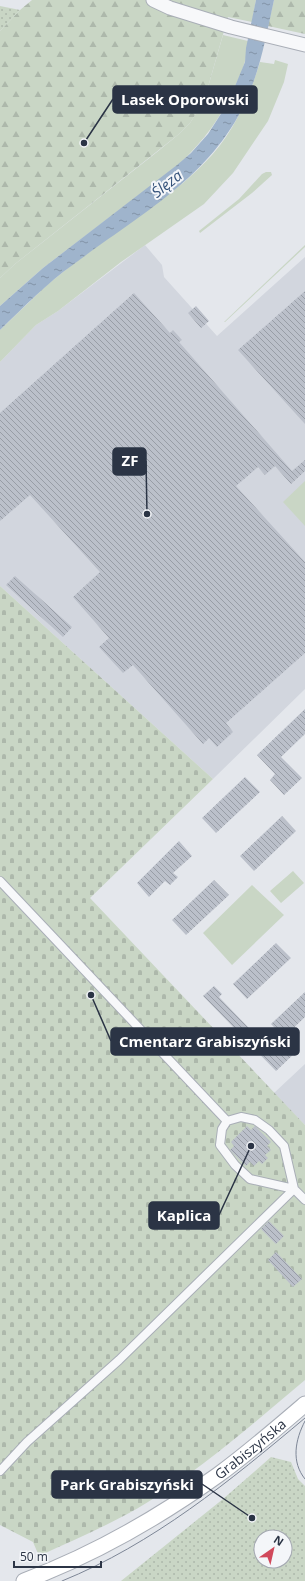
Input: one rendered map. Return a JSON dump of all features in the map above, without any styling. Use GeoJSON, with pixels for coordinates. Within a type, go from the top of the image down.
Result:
{"type":"FeatureCollection","features":[{"type":"Feature","properties":{"kind":"main road","name":"Grabiszyńska"},"geometry":{"type":"LineString","coordinates":[[24,1581],[63,1565],[112,1540],[182,1500],[219,1474],[305,1404]]}},
{"type":"Feature","properties":{"kind":"street"},"geometry":{"type":"LineString","coordinates":[[153,0],[170,8],[242,30],[305,45]]}},
{"type":"Feature","properties":{"kind":"street"},"geometry":{"type":"LineString","coordinates":[[0,881],[227,1121]]}},
{"type":"Feature","properties":{"kind":"street"},"geometry":{"type":"LineString","coordinates":[[294,1189],[250,1179],[235,1165],[220,1145],[222,1129],[227,1121],[241,1117],[255,1120],[269,1130],[284,1146],[294,1189],[305,1200]]}},
{"type":"Feature","properties":{"kind":"street"},"geometry":{"type":"LineString","coordinates":[[0,1471],[27,1442],[118,1360],[294,1189]]}},
{"type":"Feature","properties":{"kind":"shaded area"},"geometry":{"type":"Polygon","coordinates":[[[145,245],[162,265],[164,277],[217,336],[305,257],[305,689],[213,779],[0,586],[0,362],[36,325],[58,311],[145,245]]]}},
{"type":"Feature","properties":{"kind":"shaded area"},"geometry":{"type":"Polygon","coordinates":[[[305,1064],[305,1125],[274,1093],[305,1064]]]}},
{"type":"Feature","properties":{"kind":"green space"},"geometry":{"type":"Polygon","coordinates":[[[32,0],[256,0],[252,22],[228,17],[204,101],[190,123],[179,134],[15,264],[0,278],[0,31],[32,0]]]}},
{"type":"Feature","properties":{"kind":"green space"},"geometry":{"type":"Polygon","coordinates":[[[274,0],[305,0],[305,34],[268,26],[274,0]]]}},
{"type":"Feature","properties":{"kind":"green space"},"geometry":{"type":"Polygon","coordinates":[[[0,6],[20,10],[0,31],[0,6]]]}},
{"type":"Feature","properties":{"kind":"green space"},"geometry":{"type":"Polygon","coordinates":[[[223,35],[248,41],[246,57],[226,106],[196,147],[178,165],[43,268],[0,306],[0,278],[15,264],[157,152],[190,123],[204,101],[223,35]]]}},
{"type":"Feature","properties":{"kind":"green space"},"geometry":{"type":"Polygon","coordinates":[[[275,60],[288,64],[284,82],[268,121],[233,173],[204,204],[121,262],[58,311],[36,325],[0,362],[0,330],[47,285],[183,183],[202,166],[220,145],[235,123],[252,87],[260,62],[274,64],[275,60]]]}},
{"type":"Feature","properties":{"kind":"green space"},"geometry":{"type":"Polygon","coordinates":[[[271,172],[272,175],[252,193],[200,233],[199,231],[239,199],[262,174],[271,172]]]}},
{"type":"Feature","properties":{"kind":"green space"},"geometry":{"type":"Polygon","coordinates":[[[305,245],[305,247],[224,322],[305,245]]]}},
{"type":"Feature","properties":{"kind":"green space"},"geometry":{"type":"Polygon","coordinates":[[[305,481],[305,526],[283,502],[305,481]]]}},
{"type":"Feature","properties":{"kind":"green space"},"geometry":{"type":"Polygon","coordinates":[[[0,586],[213,779],[90,898],[305,1125],[305,1380],[229,1444],[148,1502],[122,1517],[39,1556],[33,1542],[0,1525],[0,586]]]}},
{"type":"Feature","properties":{"kind":"green space"},"geometry":{"type":"Polygon","coordinates":[[[293,871],[304,883],[281,903],[270,891],[293,871]]]}},
{"type":"Feature","properties":{"kind":"green space"},"geometry":{"type":"Polygon","coordinates":[[[252,885],[284,915],[232,965],[203,933],[252,885]]]}},
{"type":"Feature","properties":{"kind":"green space"},"geometry":{"type":"Polygon","coordinates":[[[271,1457],[291,1462],[298,1479],[305,1486],[305,1581],[121,1581],[223,1499],[271,1457]]]}},
{"type":"Feature","properties":{"kind":"water","name":"Ślęza"},"geometry":{"type":"Polygon","coordinates":[[[256,0],[274,0],[260,61],[253,85],[234,124],[216,149],[196,171],[173,191],[54,279],[0,330],[0,306],[43,268],[177,165],[191,153],[208,134],[226,106],[245,62],[246,48],[256,0]]]}},
{"type":"Feature","properties":{"kind":"building"},"geometry":{"type":"Polygon","coordinates":[[[305,291],[305,424],[238,350],[305,291]]]}},
{"type":"Feature","properties":{"kind":"building"},"geometry":{"type":"Polygon","coordinates":[[[134,293],[170,333],[173,330],[182,340],[179,342],[292,471],[305,460],[305,471],[291,484],[275,466],[265,475],[258,467],[236,486],[305,562],[305,653],[226,723],[233,732],[217,747],[209,738],[203,744],[133,665],[123,673],[99,647],[109,638],[73,597],[100,572],[30,495],[0,521],[0,413],[134,293]]]}},
{"type":"Feature","properties":{"kind":"building"},"geometry":{"type":"Polygon","coordinates":[[[196,306],[209,321],[201,328],[188,313],[196,306]]]}},
{"type":"Feature","properties":{"kind":"building"},"geometry":{"type":"Polygon","coordinates":[[[15,576],[72,627],[63,637],[6,585],[15,576]]]}},
{"type":"Feature","properties":{"kind":"building"},"geometry":{"type":"Polygon","coordinates":[[[305,709],[305,734],[281,757],[302,778],[284,795],[270,780],[275,774],[257,755],[305,709]]]}},
{"type":"Feature","properties":{"kind":"building"},"geometry":{"type":"Polygon","coordinates":[[[245,777],[260,792],[216,833],[202,818],[245,777]]]}},
{"type":"Feature","properties":{"kind":"building"},"geometry":{"type":"Polygon","coordinates":[[[282,816],[296,831],[254,871],[240,856],[282,816]]]}},
{"type":"Feature","properties":{"kind":"building"},"geometry":{"type":"Polygon","coordinates":[[[179,841],[192,856],[173,873],[178,877],[170,885],[165,881],[149,897],[137,883],[179,841]]]}},
{"type":"Feature","properties":{"kind":"building"},"geometry":{"type":"Polygon","coordinates":[[[214,880],[229,895],[186,935],[172,920],[214,880]]]}},
{"type":"Feature","properties":{"kind":"building"},"geometry":{"type":"Polygon","coordinates":[[[276,943],[291,958],[247,999],[233,984],[276,943]]]}},
{"type":"Feature","properties":{"kind":"building"},"geometry":{"type":"Polygon","coordinates":[[[214,986],[222,994],[219,997],[273,1053],[285,1041],[296,1052],[276,1071],[203,996],[214,986]]]}},
{"type":"Feature","properties":{"kind":"building"},"geometry":{"type":"Polygon","coordinates":[[[305,992],[305,1017],[284,1037],[271,1024],[305,992]]]}},
{"type":"Feature","properties":{"kind":"building"},"geometry":{"type":"Polygon","coordinates":[[[247,1126],[251,1130],[255,1126],[271,1142],[267,1146],[271,1150],[265,1155],[268,1158],[262,1164],[259,1161],[254,1166],[250,1162],[246,1166],[230,1150],[234,1146],[231,1142],[247,1126]]]}},
{"type":"Feature","properties":{"kind":"building"},"geometry":{"type":"Polygon","coordinates":[[[269,1221],[284,1236],[276,1244],[261,1229],[269,1221]]]}},
{"type":"Feature","properties":{"kind":"building"},"geometry":{"type":"Polygon","coordinates":[[[276,1252],[302,1279],[293,1287],[268,1260],[276,1252]]]}},
{"type":"Feature","properties":{"kind":"tram line"},"geometry":{"type":"LineString","coordinates":[[62,1581],[128,1549],[159,1530],[219,1488],[305,1418]]}},
{"type":"Feature","properties":{"kind":"tram line"},"geometry":{"type":"LineString","coordinates":[[305,1421],[299,1436],[296,1451],[298,1465],[305,1479]]}},
{"type":"Feature","properties":{"kind":"place","name":"Lasek Oporowski"},"geometry":{"type":"Point","coordinates":[84,143]}},
{"type":"Feature","properties":{"kind":"place","name":"ZF"},"geometry":{"type":"Point","coordinates":[147,514]}},
{"type":"Feature","properties":{"kind":"place","name":"Cmentarz Grabiszyński"},"geometry":{"type":"Point","coordinates":[91,995]}},
{"type":"Feature","properties":{"kind":"place","name":"Kaplica"},"geometry":{"type":"Point","coordinates":[251,1146]}},
{"type":"Feature","properties":{"kind":"place","name":"Park Grabiszyński"},"geometry":{"type":"Point","coordinates":[252,1518]}}]}
